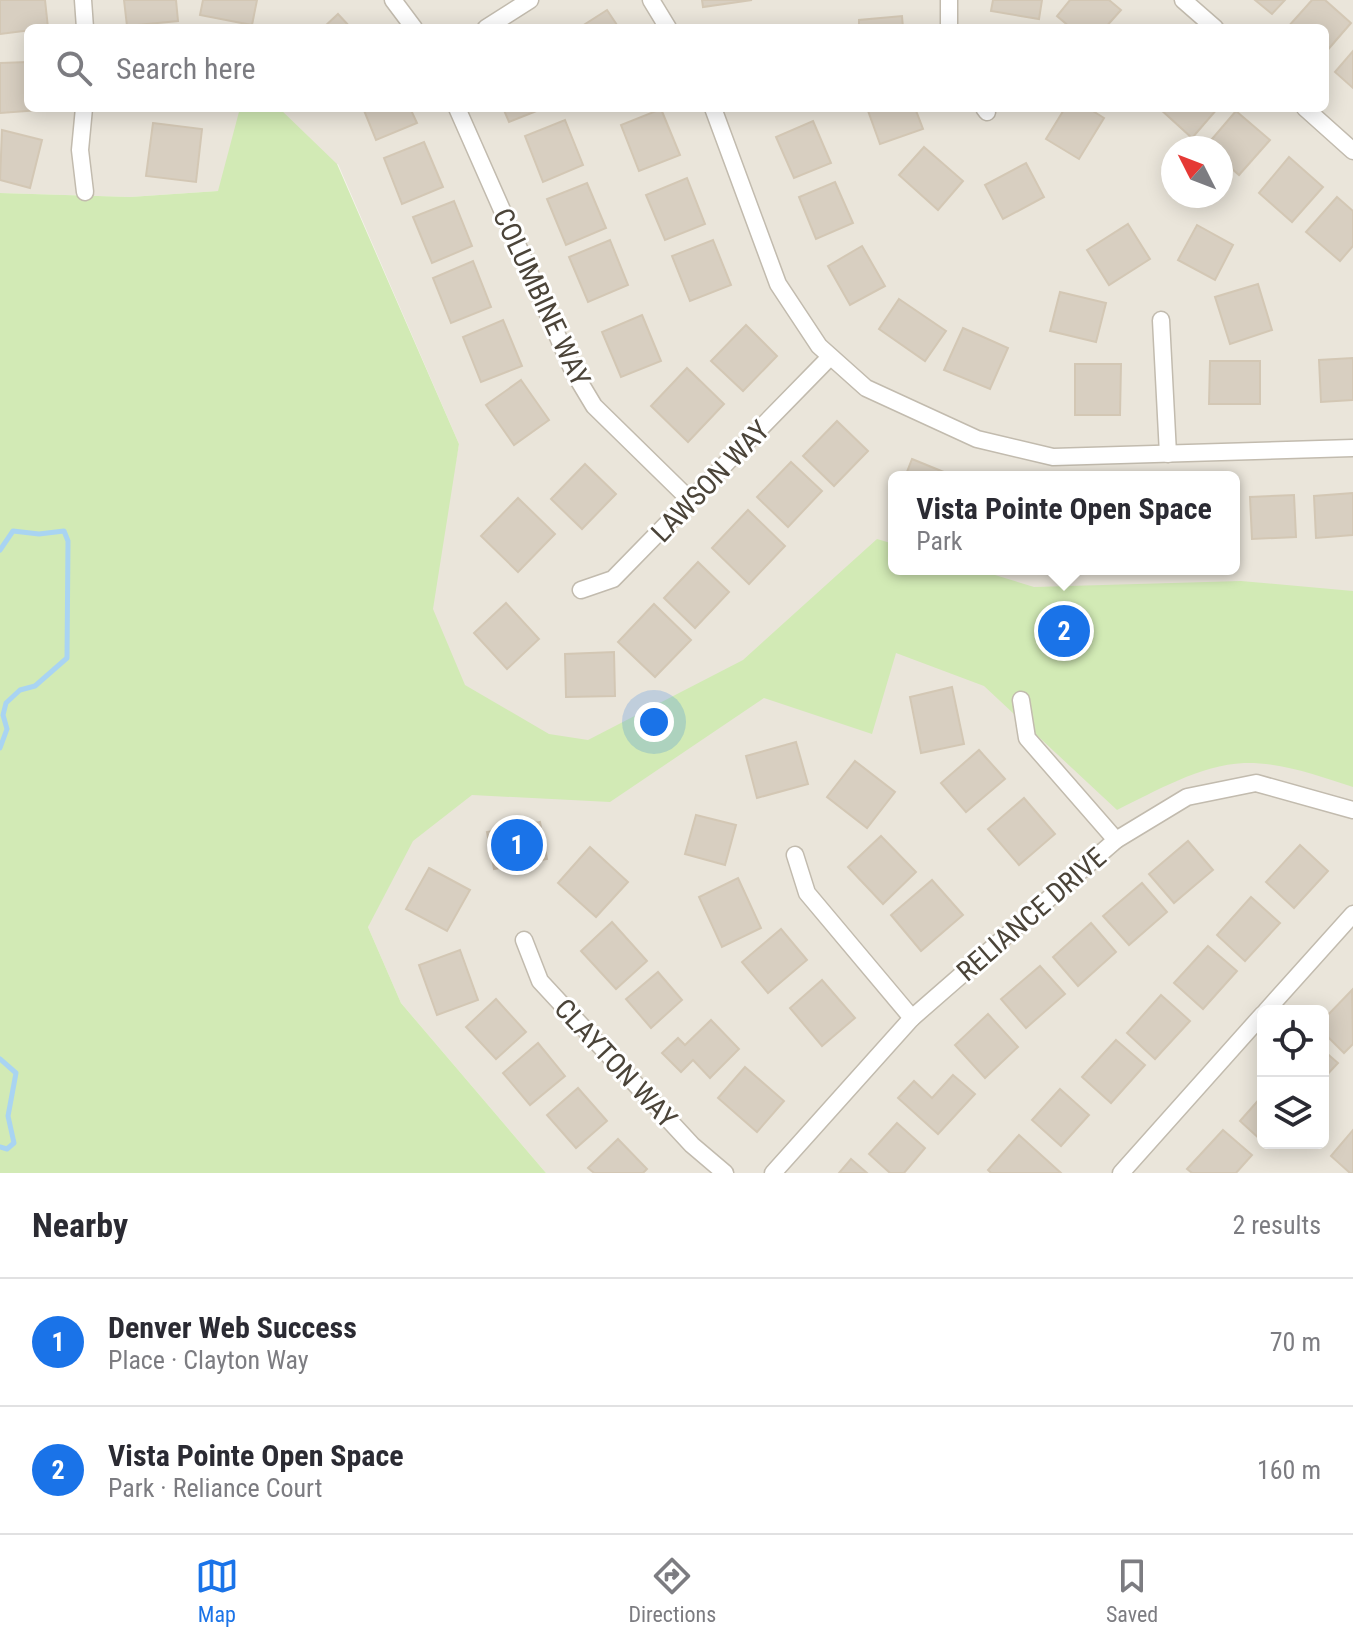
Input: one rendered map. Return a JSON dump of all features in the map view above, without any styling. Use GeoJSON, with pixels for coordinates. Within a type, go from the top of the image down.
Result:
{"type":"FeatureCollection","features":[{"type":"Feature","properties":{"kind":"street"},"geometry":{"type":"LineString","coordinates":[[83,0],[85,24]]}},
{"type":"Feature","properties":{"kind":"street"},"geometry":{"type":"LineString","coordinates":[[393,0],[411,24]]}},
{"type":"Feature","properties":{"kind":"street"},"geometry":{"type":"LineString","coordinates":[[492,24],[530,0]]}},
{"type":"Feature","properties":{"kind":"street"},"geometry":{"type":"LineString","coordinates":[[651,0],[666,24]]}},
{"type":"Feature","properties":{"kind":"street"},"geometry":{"type":"LineString","coordinates":[[949,0],[949,24]]}},
{"type":"Feature","properties":{"kind":"street"},"geometry":{"type":"LineString","coordinates":[[1183,0],[1210,24]]}},
{"type":"Feature","properties":{"kind":"street"},"geometry":{"type":"LineString","coordinates":[[84,112],[80,150],[85,192]]}},
{"type":"Feature","properties":{"kind":"street","name":"COLUMBINE WAY"},"geometry":{"type":"LineString","coordinates":[[459,112],[573,371],[594,406],[690,500]]}},
{"type":"Feature","properties":{"kind":"street"},"geometry":{"type":"LineString","coordinates":[[714,112],[778,284],[803,326],[830,357],[866,388],[977,439],[1053,457],[1353,448]]}},
{"type":"Feature","properties":{"kind":"street"},"geometry":{"type":"LineString","coordinates":[[1309,112],[1353,151]]}},
{"type":"Feature","properties":{"kind":"street"},"geometry":{"type":"LineString","coordinates":[[1161,320],[1168,454]]}},
{"type":"Feature","properties":{"kind":"street","name":"LAWSON WAY"},"geometry":{"type":"LineString","coordinates":[[581,590],[613,579],[830,357]]}},
{"type":"Feature","properties":{"kind":"street"},"geometry":{"type":"LineString","coordinates":[[1021,700],[1027,738],[1116,840]]}},
{"type":"Feature","properties":{"kind":"street","name":"RELIANCE DRIVE"},"geometry":{"type":"LineString","coordinates":[[773,1173],[912,1018],[1116,840],[1187,797],[1256,783],[1353,810]]}},
{"type":"Feature","properties":{"kind":"street"},"geometry":{"type":"LineString","coordinates":[[795,855],[807,893],[912,1018]]}},
{"type":"Feature","properties":{"kind":"street"},"geometry":{"type":"LineString","coordinates":[[1271,1005],[1353,914]]}},
{"type":"Feature","properties":{"kind":"street","name":"CLAYTON WAY"},"geometry":{"type":"LineString","coordinates":[[524,940],[540,981],[692,1145],[725,1173]]}},
{"type":"Feature","properties":{"kind":"street"},"geometry":{"type":"LineString","coordinates":[[1121,1173],[1257,1021]]}},
{"type":"Feature","properties":{"kind":"shaded area"},"geometry":{"type":"Polygon","coordinates":[[[0,0],[1353,0],[1353,1173],[546,1173],[401,1003],[368,927],[459,444],[338,164],[218,191],[130,197],[0,193],[0,0]]]}},
{"type":"Feature","properties":{"kind":"green space"},"geometry":{"type":"Polygon","coordinates":[[[239,112],[283,112],[337,164],[459,444],[433,609],[465,685],[549,734],[588,740],[743,660],[877,539],[888,542],[888,575],[995,575],[1034,587],[1241,581],[1353,591],[1353,787],[1286,767],[1244,763],[1195,774],[1117,810],[984,686],[896,653],[872,734],[764,698],[610,802],[472,795],[413,841],[368,927],[401,1003],[546,1173],[0,1173],[0,193],[130,197],[218,191],[239,112]]]}},
{"type":"Feature","properties":{"kind":"building"},"geometry":{"type":"Polygon","coordinates":[[[0,0],[45,0],[48,24],[24,24],[24,31],[0,34],[0,0]]]}},
{"type":"Feature","properties":{"kind":"building"},"geometry":{"type":"Polygon","coordinates":[[[124,0],[176,0],[178,21],[127,24],[124,0]]]}},
{"type":"Feature","properties":{"kind":"building"},"geometry":{"type":"Polygon","coordinates":[[[203,0],[257,0],[252,24],[200,15],[203,0]]]}},
{"type":"Feature","properties":{"kind":"building"},"geometry":{"type":"Polygon","coordinates":[[[702,0],[752,0],[703,7],[702,0]]]}},
{"type":"Feature","properties":{"kind":"building"},"geometry":{"type":"Polygon","coordinates":[[[993,0],[1042,0],[1039,19],[991,11],[993,0]]]}},
{"type":"Feature","properties":{"kind":"building"},"geometry":{"type":"Polygon","coordinates":[[[1070,0],[1109,0],[1121,10],[1109,24],[1066,24],[1057,16],[1070,0]]]}},
{"type":"Feature","properties":{"kind":"building"},"geometry":{"type":"Polygon","coordinates":[[[1255,0],[1285,0],[1272,14],[1255,0]]]}},
{"type":"Feature","properties":{"kind":"building"},"geometry":{"type":"Polygon","coordinates":[[[1312,0],[1325,0],[1351,23],[1329,48],[1329,24],[1291,24],[1312,0]]]}},
{"type":"Feature","properties":{"kind":"building"},"geometry":{"type":"Polygon","coordinates":[[[607,10],[616,24],[585,24],[607,10]]]}},
{"type":"Feature","properties":{"kind":"building"},"geometry":{"type":"Polygon","coordinates":[[[338,14],[347,24],[327,24],[338,14]]]}},
{"type":"Feature","properties":{"kind":"building"},"geometry":{"type":"Polygon","coordinates":[[[902,16],[903,24],[859,24],[859,20],[902,16]]]}},
{"type":"Feature","properties":{"kind":"building"},"geometry":{"type":"Polygon","coordinates":[[[1353,51],[1353,88],[1335,72],[1353,51]]]}},
{"type":"Feature","properties":{"kind":"building"},"geometry":{"type":"Polygon","coordinates":[[[24,62],[24,111],[0,113],[0,63],[24,62]]]}},
{"type":"Feature","properties":{"kind":"building"},"geometry":{"type":"Polygon","coordinates":[[[365,112],[412,112],[417,123],[376,140],[365,112]]]}},
{"type":"Feature","properties":{"kind":"building"},"geometry":{"type":"Polygon","coordinates":[[[505,112],[534,112],[509,122],[505,112]]]}},
{"type":"Feature","properties":{"kind":"building"},"geometry":{"type":"Polygon","coordinates":[[[654,112],[662,112],[680,155],[639,171],[621,125],[654,112]]]}},
{"type":"Feature","properties":{"kind":"building"},"geometry":{"type":"Polygon","coordinates":[[[868,112],[917,112],[923,129],[880,144],[868,112]]]}},
{"type":"Feature","properties":{"kind":"building"},"geometry":{"type":"Polygon","coordinates":[[[1063,112],[1094,112],[1104,118],[1079,159],[1046,139],[1063,112]]]}},
{"type":"Feature","properties":{"kind":"building"},"geometry":{"type":"Polygon","coordinates":[[[1163,112],[1215,112],[1194,136],[1190,136],[1163,112]]]}},
{"type":"Feature","properties":{"kind":"building"},"geometry":{"type":"Polygon","coordinates":[[[1235,112],[1270,140],[1239,175],[1233,170],[1233,136],[1215,136],[1235,112]]]}},
{"type":"Feature","properties":{"kind":"building"},"geometry":{"type":"Polygon","coordinates":[[[565,120],[583,165],[543,182],[525,136],[565,120]]]}},
{"type":"Feature","properties":{"kind":"building"},"geometry":{"type":"Polygon","coordinates":[[[813,121],[831,163],[794,178],[776,137],[813,121]]]}},
{"type":"Feature","properties":{"kind":"building"},"geometry":{"type":"Polygon","coordinates":[[[153,123],[202,129],[196,182],[146,176],[153,123]]]}},
{"type":"Feature","properties":{"kind":"building"},"geometry":{"type":"Polygon","coordinates":[[[2,130],[42,140],[30,188],[0,180],[2,130]]]}},
{"type":"Feature","properties":{"kind":"building"},"geometry":{"type":"Polygon","coordinates":[[[424,142],[443,187],[402,204],[384,158],[424,142]]]}},
{"type":"Feature","properties":{"kind":"building"},"geometry":{"type":"Polygon","coordinates":[[[924,147],[963,181],[938,210],[899,175],[924,147]]]}},
{"type":"Feature","properties":{"kind":"building"},"geometry":{"type":"Polygon","coordinates":[[[1289,157],[1323,187],[1292,222],[1259,193],[1289,157]]]}},
{"type":"Feature","properties":{"kind":"building"},"geometry":{"type":"Polygon","coordinates":[[[1026,163],[1044,197],[1003,219],[985,185],[1026,163]]]}},
{"type":"Feature","properties":{"kind":"building"},"geometry":{"type":"Polygon","coordinates":[[[687,178],[705,224],[665,240],[646,195],[687,178]]]}},
{"type":"Feature","properties":{"kind":"building"},"geometry":{"type":"Polygon","coordinates":[[[835,182],[853,223],[816,239],[799,197],[835,182]]]}},
{"type":"Feature","properties":{"kind":"building"},"geometry":{"type":"Polygon","coordinates":[[[587,183],[606,228],[566,245],[547,199],[587,183]]]}},
{"type":"Feature","properties":{"kind":"building"},"geometry":{"type":"Polygon","coordinates":[[[1337,197],[1353,211],[1353,246],[1340,261],[1306,232],[1337,197]]]}},
{"type":"Feature","properties":{"kind":"building"},"geometry":{"type":"Polygon","coordinates":[[[454,201],[472,246],[432,263],[413,217],[454,201]]]}},
{"type":"Feature","properties":{"kind":"building"},"geometry":{"type":"Polygon","coordinates":[[[1128,224],[1150,259],[1109,285],[1087,250],[1128,224]]]}},
{"type":"Feature","properties":{"kind":"building"},"geometry":{"type":"Polygon","coordinates":[[[1197,225],[1233,245],[1215,280],[1178,260],[1197,225]]]}},
{"type":"Feature","properties":{"kind":"building"},"geometry":{"type":"Polygon","coordinates":[[[610,240],[628,285],[588,302],[569,257],[610,240]]]}},
{"type":"Feature","properties":{"kind":"building"},"geometry":{"type":"Polygon","coordinates":[[[713,240],[731,285],[690,301],[672,256],[713,240]]]}},
{"type":"Feature","properties":{"kind":"building"},"geometry":{"type":"Polygon","coordinates":[[[862,246],[885,286],[850,305],[828,266],[862,246]]]}},
{"type":"Feature","properties":{"kind":"building"},"geometry":{"type":"Polygon","coordinates":[[[473,261],[491,307],[451,323],[433,278],[473,261]]]}},
{"type":"Feature","properties":{"kind":"building"},"geometry":{"type":"Polygon","coordinates":[[[1258,284],[1272,330],[1230,344],[1215,297],[1258,284]]]}},
{"type":"Feature","properties":{"kind":"building"},"geometry":{"type":"Polygon","coordinates":[[[1060,292],[1106,303],[1096,342],[1050,331],[1060,292]]]}},
{"type":"Feature","properties":{"kind":"building"},"geometry":{"type":"Polygon","coordinates":[[[899,299],[946,331],[925,361],[879,329],[899,299]]]}},
{"type":"Feature","properties":{"kind":"building"},"geometry":{"type":"Polygon","coordinates":[[[642,315],[661,361],[621,377],[602,332],[642,315]]]}},
{"type":"Feature","properties":{"kind":"building"},"geometry":{"type":"Polygon","coordinates":[[[503,320],[522,366],[481,382],[463,337],[503,320]]]}},
{"type":"Feature","properties":{"kind":"building"},"geometry":{"type":"Polygon","coordinates":[[[746,325],[777,356],[743,391],[711,361],[746,325]]]}},
{"type":"Feature","properties":{"kind":"building"},"geometry":{"type":"Polygon","coordinates":[[[963,328],[1008,348],[990,389],[944,370],[963,328]]]}},
{"type":"Feature","properties":{"kind":"building"},"geometry":{"type":"Polygon","coordinates":[[[1353,358],[1353,400],[1321,402],[1319,360],[1353,358]]]}},
{"type":"Feature","properties":{"kind":"building"},"geometry":{"type":"Polygon","coordinates":[[[1210,361],[1260,361],[1260,404],[1209,404],[1210,361]]]}},
{"type":"Feature","properties":{"kind":"building"},"geometry":{"type":"Polygon","coordinates":[[[1075,364],[1121,364],[1120,415],[1075,415],[1075,364]]]}},
{"type":"Feature","properties":{"kind":"building"},"geometry":{"type":"Polygon","coordinates":[[[687,368],[724,404],[688,442],[651,406],[687,368]]]}},
{"type":"Feature","properties":{"kind":"building"},"geometry":{"type":"Polygon","coordinates":[[[521,380],[549,420],[514,445],[486,405],[521,380]]]}},
{"type":"Feature","properties":{"kind":"building"},"geometry":{"type":"Polygon","coordinates":[[[837,421],[868,451],[834,486],[803,456],[837,421]]]}},
{"type":"Feature","properties":{"kind":"building"},"geometry":{"type":"Polygon","coordinates":[[[912,459],[941,471],[907,471],[912,459]]]}},
{"type":"Feature","properties":{"kind":"building"},"geometry":{"type":"Polygon","coordinates":[[[791,462],[822,491],[788,527],[757,497],[791,462]]]}},
{"type":"Feature","properties":{"kind":"building"},"geometry":{"type":"Polygon","coordinates":[[[585,464],[616,494],[582,529],[551,499],[585,464]]]}},
{"type":"Feature","properties":{"kind":"building"},"geometry":{"type":"Polygon","coordinates":[[[1353,493],[1353,535],[1316,538],[1314,496],[1353,493]]]}},
{"type":"Feature","properties":{"kind":"building"},"geometry":{"type":"Polygon","coordinates":[[[1294,495],[1296,537],[1252,539],[1250,497],[1294,495]]]}},
{"type":"Feature","properties":{"kind":"building"},"geometry":{"type":"Polygon","coordinates":[[[518,498],[555,534],[518,572],[481,536],[518,498]]]}},
{"type":"Feature","properties":{"kind":"building"},"geometry":{"type":"Polygon","coordinates":[[[748,510],[785,546],[749,584],[712,548],[748,510]]]}},
{"type":"Feature","properties":{"kind":"building"},"geometry":{"type":"Polygon","coordinates":[[[698,562],[729,592],[695,628],[664,598],[698,562]]]}},
{"type":"Feature","properties":{"kind":"building"},"geometry":{"type":"Polygon","coordinates":[[[506,603],[539,639],[507,669],[474,633],[506,603]]]}},
{"type":"Feature","properties":{"kind":"building"},"geometry":{"type":"Polygon","coordinates":[[[654,604],[691,640],[655,677],[618,642],[654,604]]]}},
{"type":"Feature","properties":{"kind":"building"},"geometry":{"type":"Polygon","coordinates":[[[614,652],[615,696],[566,697],[565,654],[614,652]]]}},
{"type":"Feature","properties":{"kind":"building"},"geometry":{"type":"Polygon","coordinates":[[[952,687],[964,744],[921,753],[910,697],[952,687]]]}},
{"type":"Feature","properties":{"kind":"building"},"geometry":{"type":"Polygon","coordinates":[[[796,742],[808,784],[757,798],[746,756],[796,742]]]}},
{"type":"Feature","properties":{"kind":"building"},"geometry":{"type":"Polygon","coordinates":[[[979,750],[1005,779],[966,812],[941,783],[979,750]]]}},
{"type":"Feature","properties":{"kind":"building"},"geometry":{"type":"Polygon","coordinates":[[[855,761],[895,792],[867,828],[827,797],[855,761]]]}},
{"type":"Feature","properties":{"kind":"building"},"geometry":{"type":"Polygon","coordinates":[[[1024,798],[1055,834],[1019,865],[988,829],[1024,798]]]}},
{"type":"Feature","properties":{"kind":"building"},"geometry":{"type":"Polygon","coordinates":[[[696,815],[736,825],[725,865],[685,854],[696,815]]]}},
{"type":"Feature","properties":{"kind":"building"},"geometry":{"type":"Polygon","coordinates":[[[540,822],[547,859],[494,869],[487,832],[540,822]]]}},
{"type":"Feature","properties":{"kind":"building"},"geometry":{"type":"Polygon","coordinates":[[[881,836],[916,872],[883,904],[848,867],[881,836]]]}},
{"type":"Feature","properties":{"kind":"building"},"geometry":{"type":"Polygon","coordinates":[[[1188,841],[1213,870],[1174,903],[1149,874],[1188,841]]]}},
{"type":"Feature","properties":{"kind":"building"},"geometry":{"type":"Polygon","coordinates":[[[1300,845],[1328,871],[1294,908],[1266,882],[1300,845]]]}},
{"type":"Feature","properties":{"kind":"building"},"geometry":{"type":"Polygon","coordinates":[[[590,847],[628,882],[596,917],[558,883],[590,847]]]}},
{"type":"Feature","properties":{"kind":"building"},"geometry":{"type":"Polygon","coordinates":[[[429,868],[470,890],[447,931],[406,909],[429,868]]]}},
{"type":"Feature","properties":{"kind":"building"},"geometry":{"type":"Polygon","coordinates":[[[738,878],[761,928],[722,947],[699,897],[738,878]]]}},
{"type":"Feature","properties":{"kind":"building"},"geometry":{"type":"Polygon","coordinates":[[[932,880],[963,915],[921,951],[891,915],[932,880]]]}},
{"type":"Feature","properties":{"kind":"building"},"geometry":{"type":"Polygon","coordinates":[[[1142,883],[1167,912],[1129,945],[1103,916],[1142,883]]]}},
{"type":"Feature","properties":{"kind":"building"},"geometry":{"type":"Polygon","coordinates":[[[1251,897],[1280,923],[1245,961],[1217,935],[1251,897]]]}},
{"type":"Feature","properties":{"kind":"building"},"geometry":{"type":"Polygon","coordinates":[[[612,922],[647,961],[616,989],[581,951],[612,922]]]}},
{"type":"Feature","properties":{"kind":"building"},"geometry":{"type":"Polygon","coordinates":[[[1091,923],[1116,952],[1078,986],[1053,957],[1091,923]]]}},
{"type":"Feature","properties":{"kind":"building"},"geometry":{"type":"Polygon","coordinates":[[[781,929],[807,960],[768,993],[742,962],[781,929]]]}},
{"type":"Feature","properties":{"kind":"building"},"geometry":{"type":"Polygon","coordinates":[[[1208,946],[1237,971],[1203,1009],[1174,983],[1208,946]]]}},
{"type":"Feature","properties":{"kind":"building"},"geometry":{"type":"Polygon","coordinates":[[[460,950],[478,1000],[437,1015],[419,965],[460,950]]]}},
{"type":"Feature","properties":{"kind":"building"},"geometry":{"type":"Polygon","coordinates":[[[1040,966],[1065,994],[1026,1028],[1001,999],[1040,966]]]}},
{"type":"Feature","properties":{"kind":"building"},"geometry":{"type":"Polygon","coordinates":[[[658,972],[682,1000],[651,1028],[626,999],[658,972]]]}},
{"type":"Feature","properties":{"kind":"building"},"geometry":{"type":"Polygon","coordinates":[[[822,980],[855,1018],[822,1046],[790,1008],[822,980]]]}},
{"type":"Feature","properties":{"kind":"building"},"geometry":{"type":"Polygon","coordinates":[[[1352,990],[1353,1044],[1344,1053],[1329,1038],[1329,1014],[1352,990]]]}},
{"type":"Feature","properties":{"kind":"building"},"geometry":{"type":"Polygon","coordinates":[[[1161,995],[1190,1021],[1155,1059],[1127,1033],[1161,995]]]}},
{"type":"Feature","properties":{"kind":"building"},"geometry":{"type":"Polygon","coordinates":[[[496,999],[526,1032],[496,1059],[466,1027],[496,999]]]}},
{"type":"Feature","properties":{"kind":"building"},"geometry":{"type":"Polygon","coordinates":[[[988,1014],[1018,1047],[985,1078],[955,1045],[988,1014]]]}},
{"type":"Feature","properties":{"kind":"building"},"geometry":{"type":"Polygon","coordinates":[[[711,1020],[739,1049],[710,1078],[693,1060],[681,1072],[662,1053],[678,1038],[685,1045],[711,1020]]]}},
{"type":"Feature","properties":{"kind":"building"},"geometry":{"type":"Polygon","coordinates":[[[1116,1040],[1145,1065],[1111,1103],[1082,1077],[1116,1040]]]}},
{"type":"Feature","properties":{"kind":"building"},"geometry":{"type":"Polygon","coordinates":[[[538,1043],[565,1076],[530,1105],[503,1073],[538,1043]]]}},
{"type":"Feature","properties":{"kind":"building"},"geometry":{"type":"Polygon","coordinates":[[[1329,1055],[1338,1063],[1329,1073],[1329,1055]]]}},
{"type":"Feature","properties":{"kind":"building"},"geometry":{"type":"Polygon","coordinates":[[[745,1067],[784,1101],[757,1132],[718,1098],[745,1067]]]}},
{"type":"Feature","properties":{"kind":"building"},"geometry":{"type":"Polygon","coordinates":[[[953,1075],[975,1094],[938,1134],[898,1098],[914,1081],[932,1098],[953,1075]]]}},
{"type":"Feature","properties":{"kind":"building"},"geometry":{"type":"Polygon","coordinates":[[[578,1088],[607,1121],[576,1148],[547,1115],[578,1088]]]}},
{"type":"Feature","properties":{"kind":"building"},"geometry":{"type":"Polygon","coordinates":[[[1060,1089],[1089,1115],[1061,1146],[1032,1120],[1060,1089]]]}},
{"type":"Feature","properties":{"kind":"building"},"geometry":{"type":"Polygon","coordinates":[[[1257,1102],[1257,1137],[1240,1121],[1257,1102]]]}},
{"type":"Feature","properties":{"kind":"building"},"geometry":{"type":"Polygon","coordinates":[[[897,1123],[925,1148],[904,1173],[890,1173],[869,1154],[897,1123]]]}},
{"type":"Feature","properties":{"kind":"building"},"geometry":{"type":"Polygon","coordinates":[[[1223,1130],[1252,1155],[1236,1173],[1192,1173],[1187,1169],[1223,1130]]]}},
{"type":"Feature","properties":{"kind":"building"},"geometry":{"type":"Polygon","coordinates":[[[1353,1130],[1353,1173],[1350,1173],[1331,1156],[1353,1130]]]}},
{"type":"Feature","properties":{"kind":"building"},"geometry":{"type":"Polygon","coordinates":[[[1019,1135],[1061,1173],[991,1173],[988,1170],[1019,1135]]]}},
{"type":"Feature","properties":{"kind":"building"},"geometry":{"type":"Polygon","coordinates":[[[618,1139],[647,1169],[643,1173],[594,1173],[588,1168],[618,1139]]]}},
{"type":"Feature","properties":{"kind":"building"},"geometry":{"type":"Polygon","coordinates":[[[851,1159],[867,1173],[839,1173],[851,1159]]]}},
{"type":"Feature","properties":{"kind":"waterway"},"geometry":{"type":"LineString","coordinates":[[0,550],[13,531],[39,534],[64,531],[68,541],[67,658],[35,686],[20,690],[6,703],[3,715],[7,729],[0,748]]}},
{"type":"Feature","properties":{"kind":"waterway"},"geometry":{"type":"LineString","coordinates":[[0,1059],[16,1073],[8,1116],[14,1143],[7,1149],[0,1147]]}},
{"type":"Feature","properties":{"kind":"place","name":"Vista Pointe Open Space"},"geometry":{"type":"Point","coordinates":[1064,631]}},
{"type":"Feature","properties":{"kind":"place","name":"Denver Web Success"},"geometry":{"type":"Point","coordinates":[517,845]}}]}
